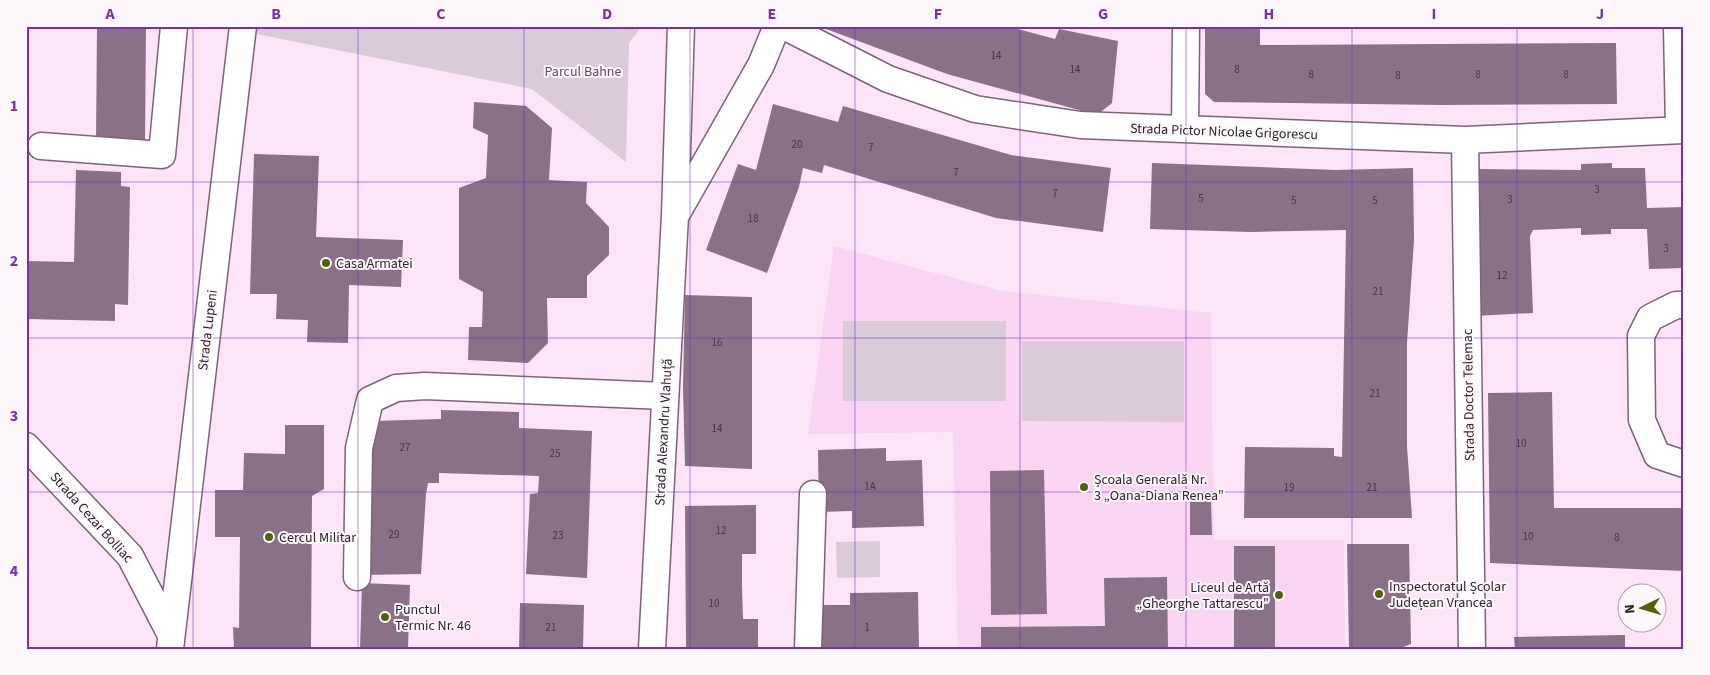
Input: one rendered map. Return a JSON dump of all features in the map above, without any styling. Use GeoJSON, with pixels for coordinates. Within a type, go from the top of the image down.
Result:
{"type":"FeatureCollection","features":[{"type":"Feature","properties":{"kind":"street"},"geometry":{"type":"LineString","coordinates":[[41,146],[162,155],[174,26]]}},
{"type":"Feature","properties":{"kind":"street","name":"Strada Lupeni"},"geometry":{"type":"LineString","coordinates":[[170,642],[243,26]]}},
{"type":"Feature","properties":{"kind":"street","name":"Strada Alexandru Vlahuță"},"geometry":{"type":"LineString","coordinates":[[652,649],[675,215],[681,26]]}},
{"type":"Feature","properties":{"kind":"street","name":"Strada Alexandru Vlahuță"},"geometry":{"type":"LineString","coordinates":[[675,215],[760,65],[777,26]]}},
{"type":"Feature","properties":{"kind":"street","name":"Strada Pictor Nicolae Grigorescu"},"geometry":{"type":"LineString","coordinates":[[784,26],[888,80],[975,109],[1080,125],[1465,140],[1682,129]]}},
{"type":"Feature","properties":{"kind":"street"},"geometry":{"type":"LineString","coordinates":[[1185,129],[1186,26]]}},
{"type":"Feature","properties":{"kind":"street"},"geometry":{"type":"LineString","coordinates":[[1677,26],[1682,129]]}},
{"type":"Feature","properties":{"kind":"street","name":"Strada Doctor Telemac"},"geometry":{"type":"LineString","coordinates":[[1465,140],[1472,649]]}},
{"type":"Feature","properties":{"kind":"street"},"geometry":{"type":"LineString","coordinates":[[1684,306],[1676,305],[1650,318],[1641,336],[1642,420],[1657,455],[1684,464]]}},
{"type":"Feature","properties":{"kind":"street"},"geometry":{"type":"LineString","coordinates":[[357,577],[359,448],[370,400],[396,388],[425,386],[665,396]]}},
{"type":"Feature","properties":{"kind":"street","name":"Strada Cezar Bolliac"},"geometry":{"type":"LineString","coordinates":[[26,446],[130,556],[170,642]]}},
{"type":"Feature","properties":{"kind":"street"},"geometry":{"type":"LineString","coordinates":[[808,649],[813,494]]}},
{"type":"Feature","properties":{"kind":"shaded area","name":"Școala Generală Nr. 3 „Oana-Diana Renea\""},"geometry":{"type":"Polygon","coordinates":[[[834,246],[1002,291],[1211,313],[1214,540],[1344,540],[1345,649],[958,649],[953,432],[808,434],[834,246]]]}},
{"type":"Feature","properties":{"kind":"green space","name":"Parcul Bahne"},"geometry":{"type":"Polygon","coordinates":[[[254,26],[642,26],[629,43],[626,162],[532,89],[252,33],[254,26]]]}},
{"type":"Feature","properties":{"kind":"green space"},"geometry":{"type":"Polygon","coordinates":[[[843,321],[1006,321],[1006,401],[843,401],[843,321]]]}},
{"type":"Feature","properties":{"kind":"green space"},"geometry":{"type":"Polygon","coordinates":[[[1022,341],[1184,341],[1184,422],[1022,421],[1022,341]]]}},
{"type":"Feature","properties":{"kind":"green space"},"geometry":{"type":"Polygon","coordinates":[[[880,541],[880,577],[837,578],[836,542],[880,541]]]}},
{"type":"Feature","properties":{"kind":"building"},"geometry":{"type":"Polygon","coordinates":[[[97,26],[146,26],[145,142],[96,141],[97,26]]]}},
{"type":"Feature","properties":{"kind":"building"},"geometry":{"type":"Polygon","coordinates":[[[818,26],[1007,26],[1055,39],[1059,29],[1118,41],[1112,103],[1097,115],[947,74],[818,26]]]}},
{"type":"Feature","properties":{"kind":"building"},"geometry":{"type":"Polygon","coordinates":[[[1205,27],[1260,27],[1260,45],[1616,43],[1617,104],[1441,105],[1214,102],[1205,94],[1205,27]]]}},
{"type":"Feature","properties":{"kind":"building"},"geometry":{"type":"Polygon","coordinates":[[[474,102],[526,106],[552,128],[549,180],[587,182],[586,203],[609,227],[609,255],[587,276],[587,298],[547,298],[548,343],[528,363],[468,360],[469,327],[482,327],[483,292],[459,279],[459,188],[486,178],[488,135],[473,128],[474,102]]]}},
{"type":"Feature","properties":{"kind":"building"},"geometry":{"type":"Polygon","coordinates":[[[773,104],[838,122],[843,106],[1011,155],[1111,168],[1103,232],[996,218],[824,165],[822,173],[803,168],[799,187],[767,273],[706,250],[738,164],[756,170],[773,104]]]}},
{"type":"Feature","properties":{"kind":"building","name":"Casa Armatei"},"geometry":{"type":"Polygon","coordinates":[[[254,154],[319,156],[316,237],[403,240],[401,287],[349,285],[348,343],[307,342],[308,320],[276,319],[277,294],[250,294],[254,154]]]}},
{"type":"Feature","properties":{"kind":"building"},"geometry":{"type":"Polygon","coordinates":[[[1152,163],[1336,170],[1413,168],[1414,240],[1407,343],[1407,446],[1412,518],[1244,518],[1245,447],[1334,448],[1334,456],[1342,457],[1346,230],[1251,232],[1150,229],[1152,163]]]}},
{"type":"Feature","properties":{"kind":"building"},"geometry":{"type":"Polygon","coordinates":[[[1612,163],[1612,168],[1645,168],[1647,208],[1684,207],[1684,268],[1649,269],[1647,229],[1611,229],[1611,234],[1581,235],[1581,228],[1533,230],[1530,236],[1533,313],[1474,316],[1473,169],[1581,170],[1581,164],[1612,163]]]}},
{"type":"Feature","properties":{"kind":"building"},"geometry":{"type":"Polygon","coordinates":[[[76,170],[121,172],[121,186],[130,187],[128,305],[115,304],[115,321],[26,319],[26,261],[74,262],[76,170]]]}},
{"type":"Feature","properties":{"kind":"building"},"geometry":{"type":"Polygon","coordinates":[[[685,295],[752,297],[752,469],[685,466],[683,388],[685,295]]]}},
{"type":"Feature","properties":{"kind":"building"},"geometry":{"type":"Polygon","coordinates":[[[1552,392],[1554,508],[1684,508],[1684,571],[1490,563],[1488,393],[1552,392]]]}},
{"type":"Feature","properties":{"kind":"building"},"geometry":{"type":"Polygon","coordinates":[[[441,410],[519,412],[519,428],[592,431],[587,578],[526,574],[530,494],[538,493],[539,476],[439,473],[439,483],[428,483],[426,494],[421,574],[362,575],[374,421],[441,419],[441,410]]]}},
{"type":"Feature","properties":{"kind":"building","name":"Cercul Militar"},"geometry":{"type":"Polygon","coordinates":[[[285,425],[324,425],[324,489],[312,496],[311,649],[234,648],[233,627],[239,628],[240,537],[215,537],[215,490],[243,490],[244,453],[285,454],[285,425]]]}},
{"type":"Feature","properties":{"kind":"building"},"geometry":{"type":"Polygon","coordinates":[[[886,448],[886,461],[922,460],[924,526],[852,528],[852,511],[819,512],[818,450],[886,448]]]}},
{"type":"Feature","properties":{"kind":"building"},"geometry":{"type":"Polygon","coordinates":[[[1044,470],[1047,614],[991,615],[990,471],[1044,470]]]}},
{"type":"Feature","properties":{"kind":"building"},"geometry":{"type":"Polygon","coordinates":[[[1190,500],[1211,500],[1212,535],[1190,535],[1190,500]]]}},
{"type":"Feature","properties":{"kind":"building"},"geometry":{"type":"Polygon","coordinates":[[[756,505],[756,554],[742,554],[742,586],[743,619],[758,619],[758,649],[686,649],[685,506],[756,505]]]}},
{"type":"Feature","properties":{"kind":"building","name":"Inspectoratul Școlar Județean Vrancea"},"geometry":{"type":"Polygon","coordinates":[[[1347,544],[1409,544],[1411,644],[1398,649],[1349,649],[1347,544]]]}},
{"type":"Feature","properties":{"kind":"building"},"geometry":{"type":"Polygon","coordinates":[[[1234,546],[1275,546],[1275,649],[1234,649],[1234,546]]]}},
{"type":"Feature","properties":{"kind":"building"},"geometry":{"type":"Polygon","coordinates":[[[1167,577],[1168,649],[981,649],[981,627],[1105,626],[1104,578],[1167,577]]]}},
{"type":"Feature","properties":{"kind":"building","name":"Punctul Termic Nr. 46"},"geometry":{"type":"Polygon","coordinates":[[[362,583],[410,585],[408,649],[360,649],[362,583]]]}},
{"type":"Feature","properties":{"kind":"building"},"geometry":{"type":"Polygon","coordinates":[[[918,592],[919,649],[815,649],[814,605],[850,605],[850,593],[918,592]]]}},
{"type":"Feature","properties":{"kind":"building"},"geometry":{"type":"Polygon","coordinates":[[[520,603],[584,605],[583,649],[519,649],[520,603]]]}},
{"type":"Feature","properties":{"kind":"building"},"geometry":{"type":"Polygon","coordinates":[[[1625,635],[1625,649],[1515,649],[1514,637],[1625,635]]]}},
{"type":"Feature","properties":{"kind":"place","name":"Casa Armatei"},"geometry":{"type":"Point","coordinates":[326,263]}},
{"type":"Feature","properties":{"kind":"place","name":"Școala Generală Nr. 3 „Oana-Diana Renea\""},"geometry":{"type":"Point","coordinates":[1084,487]}},
{"type":"Feature","properties":{"kind":"place","name":"Cercul Militar"},"geometry":{"type":"Point","coordinates":[269,537]}},
{"type":"Feature","properties":{"kind":"place","name":"Inspectoratul Școlar Județean Vrancea"},"geometry":{"type":"Point","coordinates":[1379,594]}},
{"type":"Feature","properties":{"kind":"place","name":"Liceul de Artă „Gheorghe Tattarescu\""},"geometry":{"type":"Point","coordinates":[1279,595]}},
{"type":"Feature","properties":{"kind":"place","name":"Punctul Termic Nr. 46"},"geometry":{"type":"Point","coordinates":[385,617]}}]}
